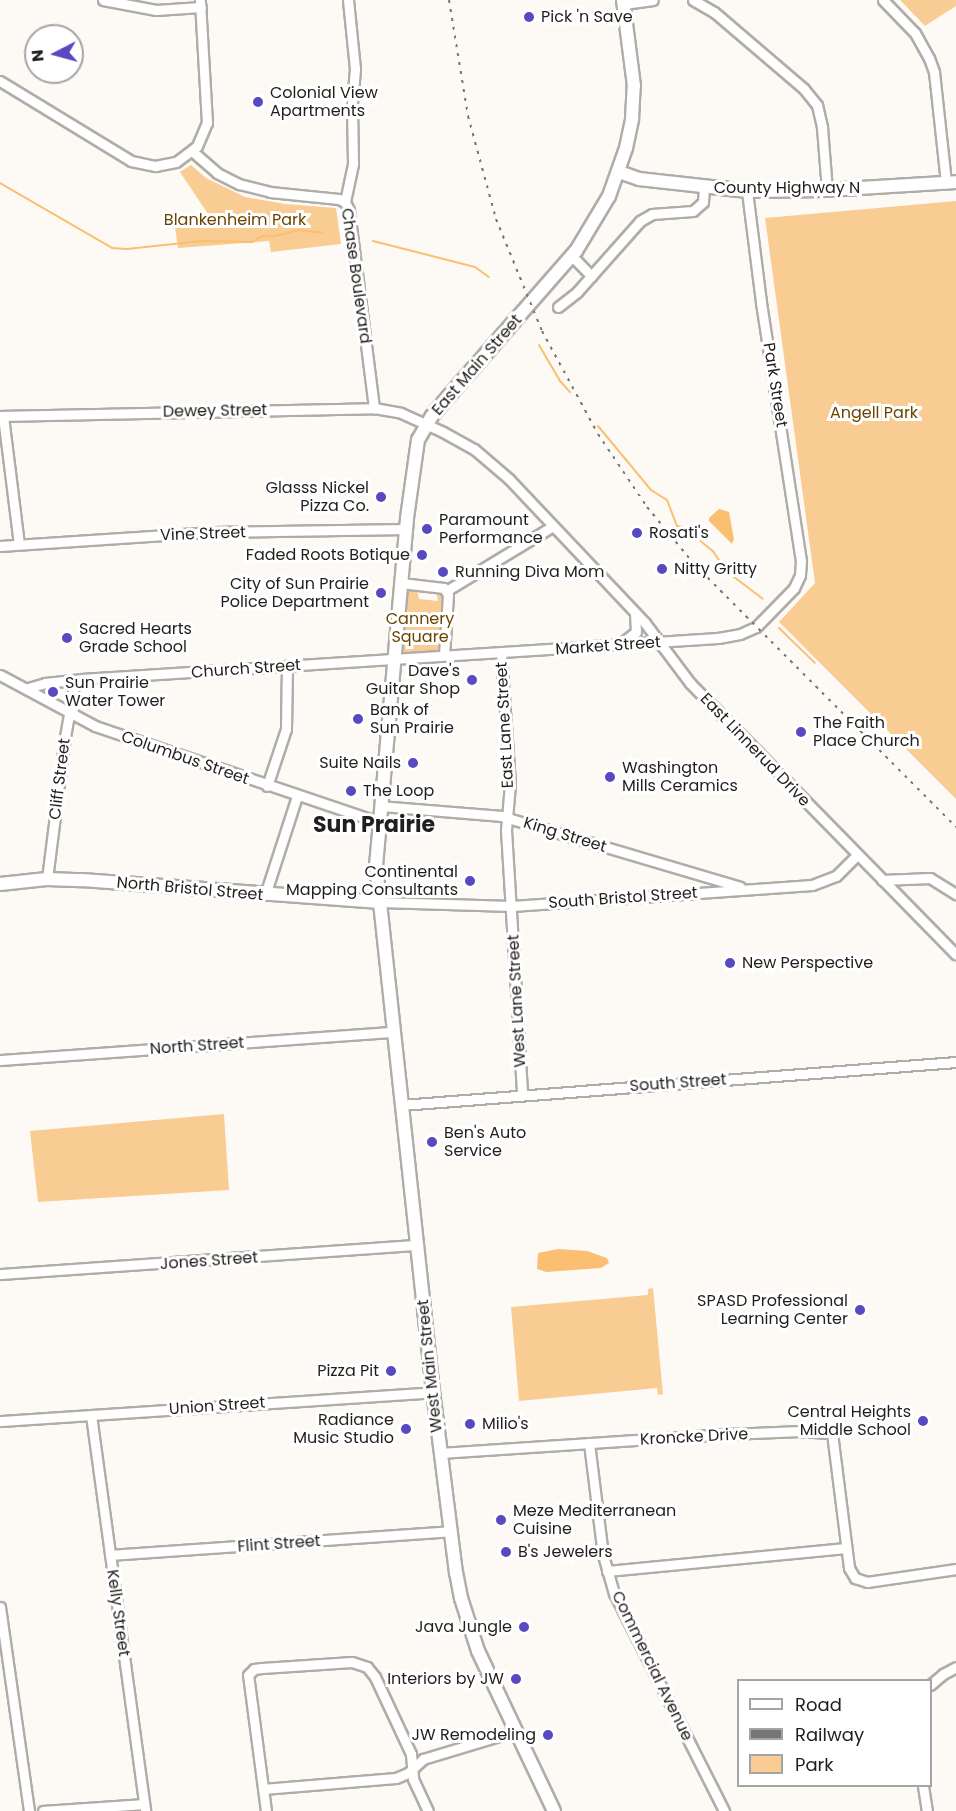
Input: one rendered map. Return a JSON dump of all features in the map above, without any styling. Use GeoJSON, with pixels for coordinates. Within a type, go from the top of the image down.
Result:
{"type":"FeatureCollection","features":[{"type":"Feature","properties":{"kind":"main road","name":"East Main Street"},"geometry":{"type":"LineString","coordinates":[[380,902],[376,866],[378,822],[393,660],[406,583],[406,529],[412,470],[418,440],[426,425],[572,256],[596,222],[619,172],[632,119],[634,86],[623,2]]}},
{"type":"Feature","properties":{"kind":"main road","name":"County Highway N"},"geometry":{"type":"LineString","coordinates":[[619,172],[639,179],[747,191],[827,190],[951,183]]}},
{"type":"Feature","properties":{"kind":"main road","name":"North Bristol Street"},"geometry":{"type":"LineString","coordinates":[[0,884],[47,879],[380,902]]}},
{"type":"Feature","properties":{"kind":"main road","name":"West Main Street"},"geometry":{"type":"LineString","coordinates":[[380,902],[449,1531],[461,1598],[468,1625],[554,1811]]}},
{"type":"Feature","properties":{"kind":"street"},"geometry":{"type":"LineString","coordinates":[[0,81],[131,161],[144,165],[164,166],[184,158],[192,151],[207,123],[201,4],[156,10],[103,0]]}},
{"type":"Feature","properties":{"kind":"street","name":"Chase Boulevard"},"geometry":{"type":"LineString","coordinates":[[348,0],[355,69],[352,106],[353,164],[345,202],[349,210],[374,408]]}},
{"type":"Feature","properties":{"kind":"street"},"geometry":{"type":"LineString","coordinates":[[623,2],[653,0]]}},
{"type":"Feature","properties":{"kind":"street"},"geometry":{"type":"LineString","coordinates":[[693,0],[714,12],[804,89],[817,105],[822,127],[827,190]]}},
{"type":"Feature","properties":{"kind":"street"},"geometry":{"type":"LineString","coordinates":[[883,0],[915,33],[929,58],[951,183]]}},
{"type":"Feature","properties":{"kind":"street"},"geometry":{"type":"LineString","coordinates":[[192,151],[217,173],[247,187],[270,192],[339,199],[345,202]]}},
{"type":"Feature","properties":{"kind":"street"},"geometry":{"type":"LineString","coordinates":[[558,307],[591,276],[643,219],[652,214],[693,211],[703,202],[704,188]]}},
{"type":"Feature","properties":{"kind":"street","name":"Park Street"},"geometry":{"type":"LineString","coordinates":[[747,191],[761,302],[800,551],[799,579]]}},
{"type":"Feature","properties":{"kind":"street"},"geometry":{"type":"LineString","coordinates":[[572,256],[591,276]]}},
{"type":"Feature","properties":{"kind":"street","name":"Dewey Street"},"geometry":{"type":"LineString","coordinates":[[1,416],[374,408],[401,413],[426,425]]}},
{"type":"Feature","properties":{"kind":"street"},"geometry":{"type":"LineString","coordinates":[[1,416],[19,544]]}},
{"type":"Feature","properties":{"kind":"street","name":"East Linnerud Drive"},"geometry":{"type":"LineString","coordinates":[[426,425],[474,449],[509,479],[661,642],[690,683],[780,772],[856,856],[956,955]]}},
{"type":"Feature","properties":{"kind":"street"},"geometry":{"type":"LineString","coordinates":[[406,583],[444,589],[552,526]]}},
{"type":"Feature","properties":{"kind":"street","name":"Vine Street"},"geometry":{"type":"LineString","coordinates":[[0,546],[213,532],[406,529]]}},
{"type":"Feature","properties":{"kind":"street","name":"Market Street"},"geometry":{"type":"LineString","coordinates":[[393,660],[723,637],[748,631],[774,612],[799,579]]}},
{"type":"Feature","properties":{"kind":"street"},"geometry":{"type":"LineString","coordinates":[[444,589],[448,595],[444,655]]}},
{"type":"Feature","properties":{"kind":"street"},"geometry":{"type":"LineString","coordinates":[[617,645],[634,636],[638,625],[635,613]]}},
{"type":"Feature","properties":{"kind":"street","name":"East Lane Street"},"geometry":{"type":"LineString","coordinates":[[501,652],[510,784],[506,817],[512,906]]}},
{"type":"Feature","properties":{"kind":"street","name":"Church Street"},"geometry":{"type":"LineString","coordinates":[[28,688],[45,683],[75,680],[393,660]]}},
{"type":"Feature","properties":{"kind":"street"},"geometry":{"type":"LineString","coordinates":[[267,786],[286,729],[287,666]]}},
{"type":"Feature","properties":{"kind":"street","name":"Columbus Street"},"geometry":{"type":"LineString","coordinates":[[0,675],[95,726],[378,822]]}},
{"type":"Feature","properties":{"kind":"street","name":"Cliff Street"},"geometry":{"type":"LineString","coordinates":[[47,879],[75,680]]}},
{"type":"Feature","properties":{"kind":"street"},"geometry":{"type":"LineString","coordinates":[[265,895],[297,796]]}},
{"type":"Feature","properties":{"kind":"street","name":"King Street"},"geometry":{"type":"LineString","coordinates":[[380,806],[506,817],[745,889]]}},
{"type":"Feature","properties":{"kind":"street","name":"South Bristol Street"},"geometry":{"type":"LineString","coordinates":[[380,902],[512,906],[821,884],[836,876],[856,856]]}},
{"type":"Feature","properties":{"kind":"street"},"geometry":{"type":"LineString","coordinates":[[882,880],[930,878],[956,894]]}},
{"type":"Feature","properties":{"kind":"street","name":"West Lane Street"},"geometry":{"type":"LineString","coordinates":[[512,906],[522,1095]]}},
{"type":"Feature","properties":{"kind":"street","name":"North Street"},"geometry":{"type":"LineString","coordinates":[[0,1060],[393,1032]]}},
{"type":"Feature","properties":{"kind":"street","name":"South Street"},"geometry":{"type":"LineString","coordinates":[[401,1104],[956,1062]]}},
{"type":"Feature","properties":{"kind":"street","name":"Jones Street"},"geometry":{"type":"LineString","coordinates":[[0,1274],[417,1245]]}},
{"type":"Feature","properties":{"kind":"street","name":"Union Street"},"geometry":{"type":"LineString","coordinates":[[0,1421],[433,1392]]}},
{"type":"Feature","properties":{"kind":"street","name":"Kelly Street"},"geometry":{"type":"LineString","coordinates":[[91,1415],[145,1808]]}},
{"type":"Feature","properties":{"kind":"street","name":"Kroncke Drive"},"geometry":{"type":"LineString","coordinates":[[440,1453],[791,1431],[832,1433],[849,1568],[855,1578],[867,1582],[956,1569]]}},
{"type":"Feature","properties":{"kind":"street","name":"Commercial Avenue"},"geometry":{"type":"LineString","coordinates":[[589,1443],[607,1571],[621,1608],[724,1811]]}},
{"type":"Feature","properties":{"kind":"street","name":"Flint Street"},"geometry":{"type":"LineString","coordinates":[[110,1555],[449,1531]]}},
{"type":"Feature","properties":{"kind":"street"},"geometry":{"type":"LineString","coordinates":[[607,1571],[846,1548]]}},
{"type":"Feature","properties":{"kind":"street"},"geometry":{"type":"LineString","coordinates":[[0,1607],[28,1811]]}},
{"type":"Feature","properties":{"kind":"street"},"geometry":{"type":"LineString","coordinates":[[266,1811],[249,1674],[254,1669],[352,1662],[365,1666],[375,1677],[411,1754],[414,1780],[429,1811]]}},
{"type":"Feature","properties":{"kind":"street"},"geometry":{"type":"LineString","coordinates":[[932,1683],[956,1667]]}},
{"type":"Feature","properties":{"kind":"street"},"geometry":{"type":"LineString","coordinates":[[263,1789],[396,1778],[408,1773],[423,1759],[516,1731]]}},
{"type":"Feature","properties":{"kind":"street"},"geometry":{"type":"LineString","coordinates":[[923,1787],[927,1811]]}},
{"type":"Feature","properties":{"kind":"street"},"geometry":{"type":"LineString","coordinates":[[43,1811],[145,1808]]}},
{"type":"Feature","properties":{"kind":"green space"},"geometry":{"type":"Polygon","coordinates":[[[900,0],[956,0],[956,6],[925,26],[900,0]]]}},
{"type":"Feature","properties":{"kind":"green space","name":"Blankenheim Park"},"geometry":{"type":"Polygon","coordinates":[[[191,165],[206,178],[245,197],[285,204],[336,208],[341,244],[271,252],[269,241],[178,248],[174,221],[210,217],[180,172],[191,165]]]}},
{"type":"Feature","properties":{"kind":"green space","name":"Angell Park"},"geometry":{"type":"Polygon","coordinates":[[[956,201],[956,799],[779,622],[815,583],[765,218],[956,201]]]}},
{"type":"Feature","properties":{"kind":"green space","name":"Cannery Square"},"geometry":{"type":"Polygon","coordinates":[[[401,583],[416,585],[419,599],[438,601],[435,587],[444,588],[444,655],[393,660],[401,583]]]}},
{"type":"Feature","properties":{"kind":"green space"},"geometry":{"type":"Polygon","coordinates":[[[224,1114],[229,1190],[38,1202],[30,1131],[224,1114]]]}},
{"type":"Feature","properties":{"kind":"green space"},"geometry":{"type":"Polygon","coordinates":[[[653,1288],[663,1394],[658,1395],[657,1388],[519,1401],[511,1307],[648,1295],[648,1289],[653,1288]]]}},
{"type":"Feature","properties":{"kind":"shaded area"},"geometry":{"type":"Polygon","coordinates":[[[719,509],[729,512],[734,539],[732,544],[709,521],[709,518],[719,509]]]}},
{"type":"Feature","properties":{"kind":"shaded area"},"geometry":{"type":"Polygon","coordinates":[[[558,1249],[587,1251],[607,1258],[609,1263],[601,1268],[546,1272],[537,1269],[538,1253],[558,1249]]]}},
{"type":"Feature","properties":{"kind":"waterway"},"geometry":{"type":"LineString","coordinates":[[0,183],[112,248],[127,249],[202,241],[252,242],[262,236],[275,236],[299,230],[322,233]]}},
{"type":"Feature","properties":{"kind":"waterway"},"geometry":{"type":"LineString","coordinates":[[373,241],[475,267],[489,277]]}},
{"type":"Feature","properties":{"kind":"waterway"},"geometry":{"type":"LineString","coordinates":[[539,345],[560,381],[570,392]]}},
{"type":"Feature","properties":{"kind":"waterway"},"geometry":{"type":"LineString","coordinates":[[598,426],[651,490],[667,500],[677,526],[684,527],[713,551],[726,571],[763,599]]}},
{"type":"Feature","properties":{"kind":"waterway"},"geometry":{"type":"LineString","coordinates":[[779,628],[815,663]]}},
{"type":"Feature","properties":{"kind":"railway"},"geometry":{"type":"LineString","coordinates":[[449,0],[468,116],[496,219],[542,331],[598,434],[647,507],[695,565],[956,827]]}},
{"type":"Feature","properties":{"kind":"place","name":"Pick 'n Save"},"geometry":{"type":"Point","coordinates":[529,17]}},
{"type":"Feature","properties":{"kind":"place","name":"Colonial View Apartments"},"geometry":{"type":"Point","coordinates":[258,102]}},
{"type":"Feature","properties":{"kind":"place","name":"Glasss Nickel Pizza Co."},"geometry":{"type":"Point","coordinates":[381,497]}},
{"type":"Feature","properties":{"kind":"place","name":"Paramount Performance"},"geometry":{"type":"Point","coordinates":[427,529]}},
{"type":"Feature","properties":{"kind":"place","name":"Rosati's"},"geometry":{"type":"Point","coordinates":[637,533]}},
{"type":"Feature","properties":{"kind":"place","name":"Faded Roots Botique"},"geometry":{"type":"Point","coordinates":[422,555]}},
{"type":"Feature","properties":{"kind":"place","name":"Nitty Gritty"},"geometry":{"type":"Point","coordinates":[662,569]}},
{"type":"Feature","properties":{"kind":"place","name":"Running Diva Mom"},"geometry":{"type":"Point","coordinates":[443,572]}},
{"type":"Feature","properties":{"kind":"place","name":"City of Sun Prairie Police Department"},"geometry":{"type":"Point","coordinates":[381,593]}},
{"type":"Feature","properties":{"kind":"place","name":"Sacred Hearts Grade School"},"geometry":{"type":"Point","coordinates":[67,638]}},
{"type":"Feature","properties":{"kind":"place","name":"Dave's Guitar Shop"},"geometry":{"type":"Point","coordinates":[472,680]}},
{"type":"Feature","properties":{"kind":"place","name":"Sun Prairie Water Tower"},"geometry":{"type":"Point","coordinates":[53,692]}},
{"type":"Feature","properties":{"kind":"place","name":"Bank of Sun Prairie"},"geometry":{"type":"Point","coordinates":[358,719]}},
{"type":"Feature","properties":{"kind":"place","name":"The Faith Place Church"},"geometry":{"type":"Point","coordinates":[801,732]}},
{"type":"Feature","properties":{"kind":"place","name":"Suite Nails"},"geometry":{"type":"Point","coordinates":[413,763]}},
{"type":"Feature","properties":{"kind":"place","name":"Washington Mills Ceramics"},"geometry":{"type":"Point","coordinates":[610,777]}},
{"type":"Feature","properties":{"kind":"place","name":"The Loop"},"geometry":{"type":"Point","coordinates":[351,791]}},
{"type":"Feature","properties":{"kind":"place","name":"Continental Mapping Consultants"},"geometry":{"type":"Point","coordinates":[470,881]}},
{"type":"Feature","properties":{"kind":"place","name":"New Perspective"},"geometry":{"type":"Point","coordinates":[730,963]}},
{"type":"Feature","properties":{"kind":"place","name":"Ben's Auto Service"},"geometry":{"type":"Point","coordinates":[432,1142]}},
{"type":"Feature","properties":{"kind":"place","name":"SPASD Professional Learning Center"},"geometry":{"type":"Point","coordinates":[860,1310]}},
{"type":"Feature","properties":{"kind":"place","name":"Pizza Pit"},"geometry":{"type":"Point","coordinates":[391,1371]}},
{"type":"Feature","properties":{"kind":"place","name":"Central Heights Middle School"},"geometry":{"type":"Point","coordinates":[923,1421]}},
{"type":"Feature","properties":{"kind":"place","name":"Milio's"},"geometry":{"type":"Point","coordinates":[470,1424]}},
{"type":"Feature","properties":{"kind":"place","name":"Radiance Music Studio"},"geometry":{"type":"Point","coordinates":[406,1429]}},
{"type":"Feature","properties":{"kind":"place","name":"Meze Mediterranean Cuisine"},"geometry":{"type":"Point","coordinates":[501,1520]}},
{"type":"Feature","properties":{"kind":"place","name":"B's Jewelers"},"geometry":{"type":"Point","coordinates":[506,1552]}},
{"type":"Feature","properties":{"kind":"place","name":"Java Jungle"},"geometry":{"type":"Point","coordinates":[524,1627]}},
{"type":"Feature","properties":{"kind":"place","name":"Interiors by JW"},"geometry":{"type":"Point","coordinates":[516,1679]}},
{"type":"Feature","properties":{"kind":"place","name":"JW Remodeling"},"geometry":{"type":"Point","coordinates":[548,1735]}},
{"type":"Feature","properties":{"kind":"district","name":"Sun Prairie"},"geometry":{"type":"Point","coordinates":[374,825]}}]}
